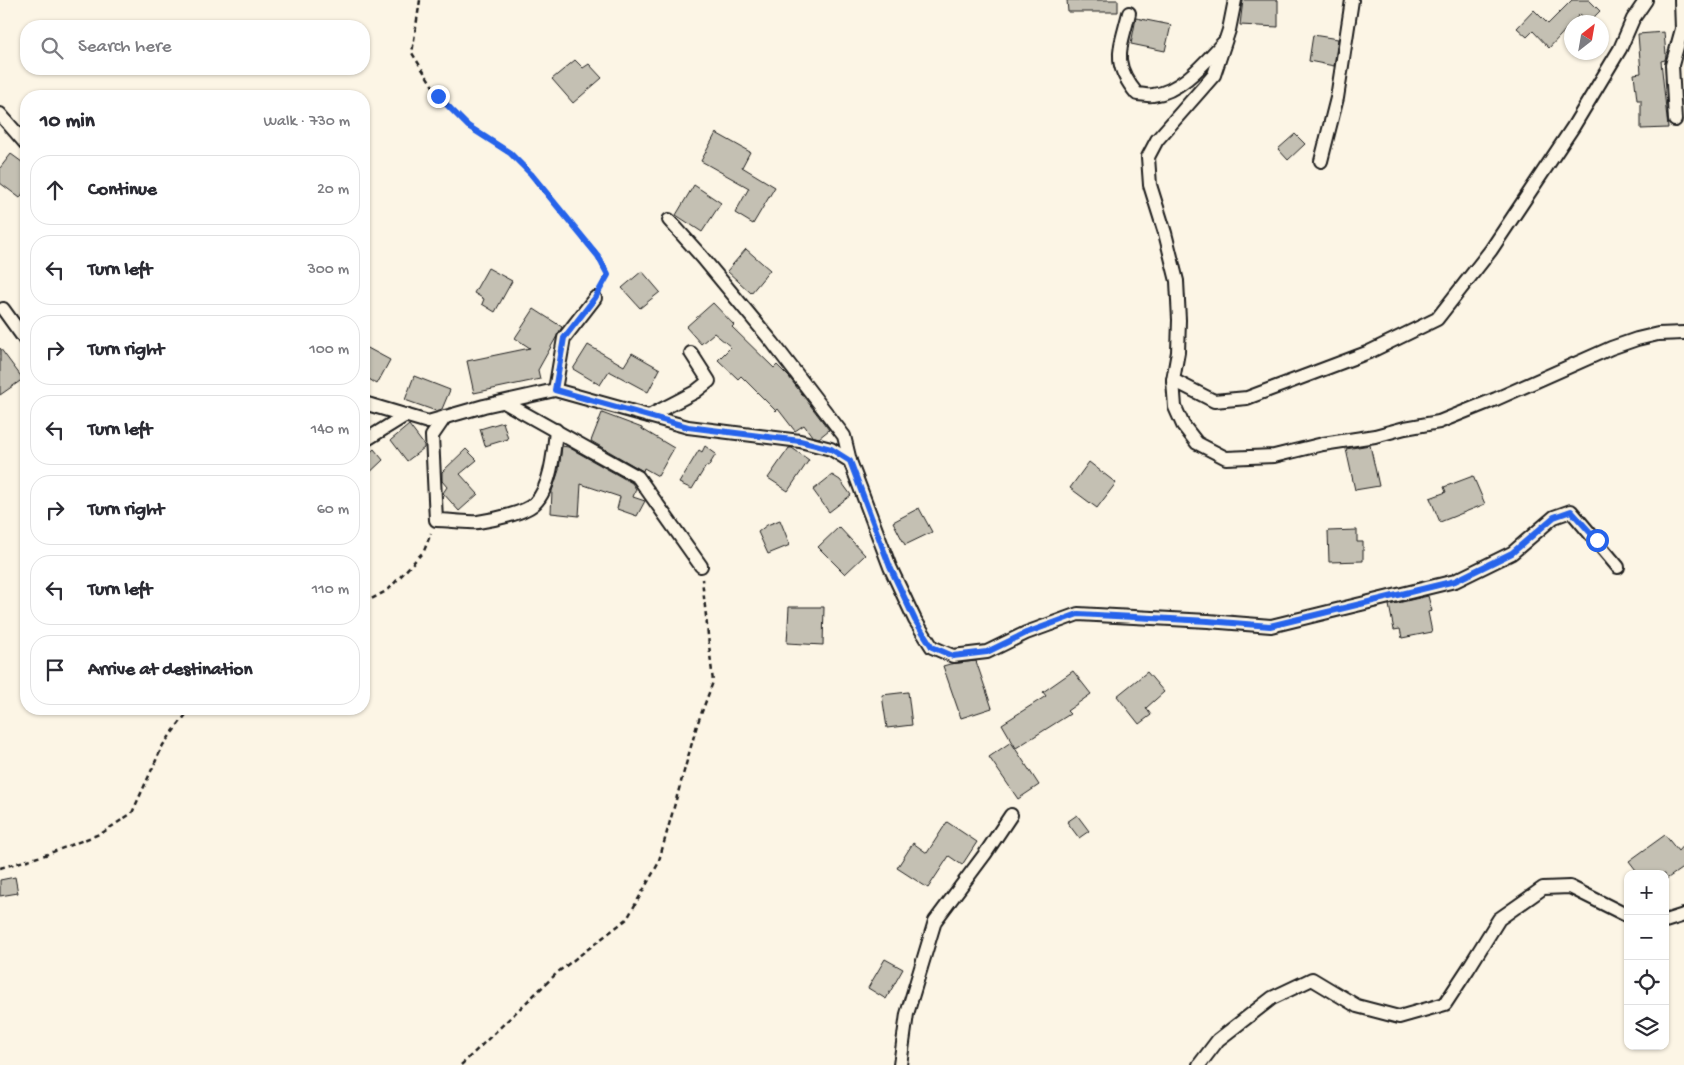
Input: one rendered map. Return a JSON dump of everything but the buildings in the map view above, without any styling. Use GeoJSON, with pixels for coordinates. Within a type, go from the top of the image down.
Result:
{"type":"FeatureCollection","features":[{"type":"Feature","properties":{"kind":"street"},"geometry":{"type":"LineString","coordinates":[[1235,0],[1214,75],[1157,140],[1148,157],[1150,185],[1165,233],[1176,281],[1179,320],[1178,352],[1173,380],[1175,407],[1183,425],[1197,443],[1226,458],[1274,456],[1323,444],[1366,438],[1439,422],[1611,348],[1658,334],[1684,333]]}},
{"type":"Feature","properties":{"kind":"street"},"geometry":{"type":"LineString","coordinates":[[1321,160],[1337,98],[1352,0]]}},
{"type":"Feature","properties":{"kind":"street"},"geometry":{"type":"LineString","coordinates":[[1173,380],[1214,401],[1247,398],[1369,352],[1437,319],[1491,250],[1573,127],[1620,49],[1633,19],[1646,0]]}},
{"type":"Feature","properties":{"kind":"street"},"geometry":{"type":"LineString","coordinates":[[1675,120],[1672,65],[1682,30],[1681,0]]}},
{"type":"Feature","properties":{"kind":"street"},"geometry":{"type":"LineString","coordinates":[[1129,13],[1118,57],[1126,80],[1137,94],[1153,95],[1177,87],[1197,70],[1225,40]]}},
{"type":"Feature","properties":{"kind":"street"},"geometry":{"type":"LineString","coordinates":[[0,114],[20,137]]}},
{"type":"Feature","properties":{"kind":"street"},"geometry":{"type":"LineString","coordinates":[[669,220],[773,343],[844,436],[850,461],[890,567],[915,620],[932,647],[953,656],[987,652],[1026,633],[1078,614],[1270,626],[1455,581],[1512,553],[1554,517],[1571,511],[1618,567]]}},
{"type":"Feature","properties":{"kind":"street"},"geometry":{"type":"LineString","coordinates":[[555,390],[564,338],[595,298]]}},
{"type":"Feature","properties":{"kind":"street"},"geometry":{"type":"LineString","coordinates":[[3,309],[20,333]]}},
{"type":"Feature","properties":{"kind":"street"},"geometry":{"type":"LineString","coordinates":[[649,416],[695,392],[709,381],[691,353]]}},
{"type":"Feature","properties":{"kind":"street"},"geometry":{"type":"LineString","coordinates":[[370,405],[428,422],[555,390],[688,427],[800,441],[831,449],[850,461]]}},
{"type":"Feature","properties":{"kind":"street"},"geometry":{"type":"LineString","coordinates":[[504,402],[638,477],[701,566]]}},
{"type":"Feature","properties":{"kind":"street"},"geometry":{"type":"LineString","coordinates":[[370,437],[406,415]]}},
{"type":"Feature","properties":{"kind":"street"},"geometry":{"type":"LineString","coordinates":[[445,417],[432,436],[436,520],[478,522],[524,512],[536,503],[545,488],[554,453],[556,430]]}},
{"type":"Feature","properties":{"kind":"street"},"geometry":{"type":"LineString","coordinates":[[900,1065],[907,1014],[935,921],[986,854],[1011,815]]}},
{"type":"Feature","properties":{"kind":"street"},"geometry":{"type":"LineString","coordinates":[[1199,1065],[1218,1040],[1272,998],[1312,979],[1357,1006],[1399,1017],[1445,1004],[1499,919],[1544,888],[1570,887],[1626,915]]}},
{"type":"Feature","properties":{"kind":"street"},"geometry":{"type":"LineString","coordinates":[[1669,920],[1684,915]]}},
{"type":"Feature","properties":{"kind":"path"},"geometry":{"type":"LineString","coordinates":[[420,0],[412,52],[438,96],[468,126],[510,153],[531,174],[598,256],[608,275],[595,298]]}},
{"type":"Feature","properties":{"kind":"path"},"geometry":{"type":"LineString","coordinates":[[370,600],[388,590],[424,551],[436,520]]}},
{"type":"Feature","properties":{"kind":"path"},"geometry":{"type":"LineString","coordinates":[[461,1065],[558,972],[627,919],[658,864],[696,725],[713,682],[701,566]]}},
{"type":"Feature","properties":{"kind":"path"},"geometry":{"type":"LineString","coordinates":[[0,868],[45,855],[102,834],[132,813],[163,745],[186,715]]}},
{"type":"Feature","properties":{"kind":"route"},"geometry":{"type":"LineString","coordinates":[[438,96],[468,126],[510,153],[531,174],[580,232],[598,256],[608,275],[595,298],[564,338],[555,390],[688,427],[800,441],[831,449],[850,461],[890,567],[915,620],[932,647],[953,656],[987,652],[1026,633],[1078,614],[1270,626],[1455,581],[1512,553],[1554,517],[1571,511],[1597,540]]}}]}
